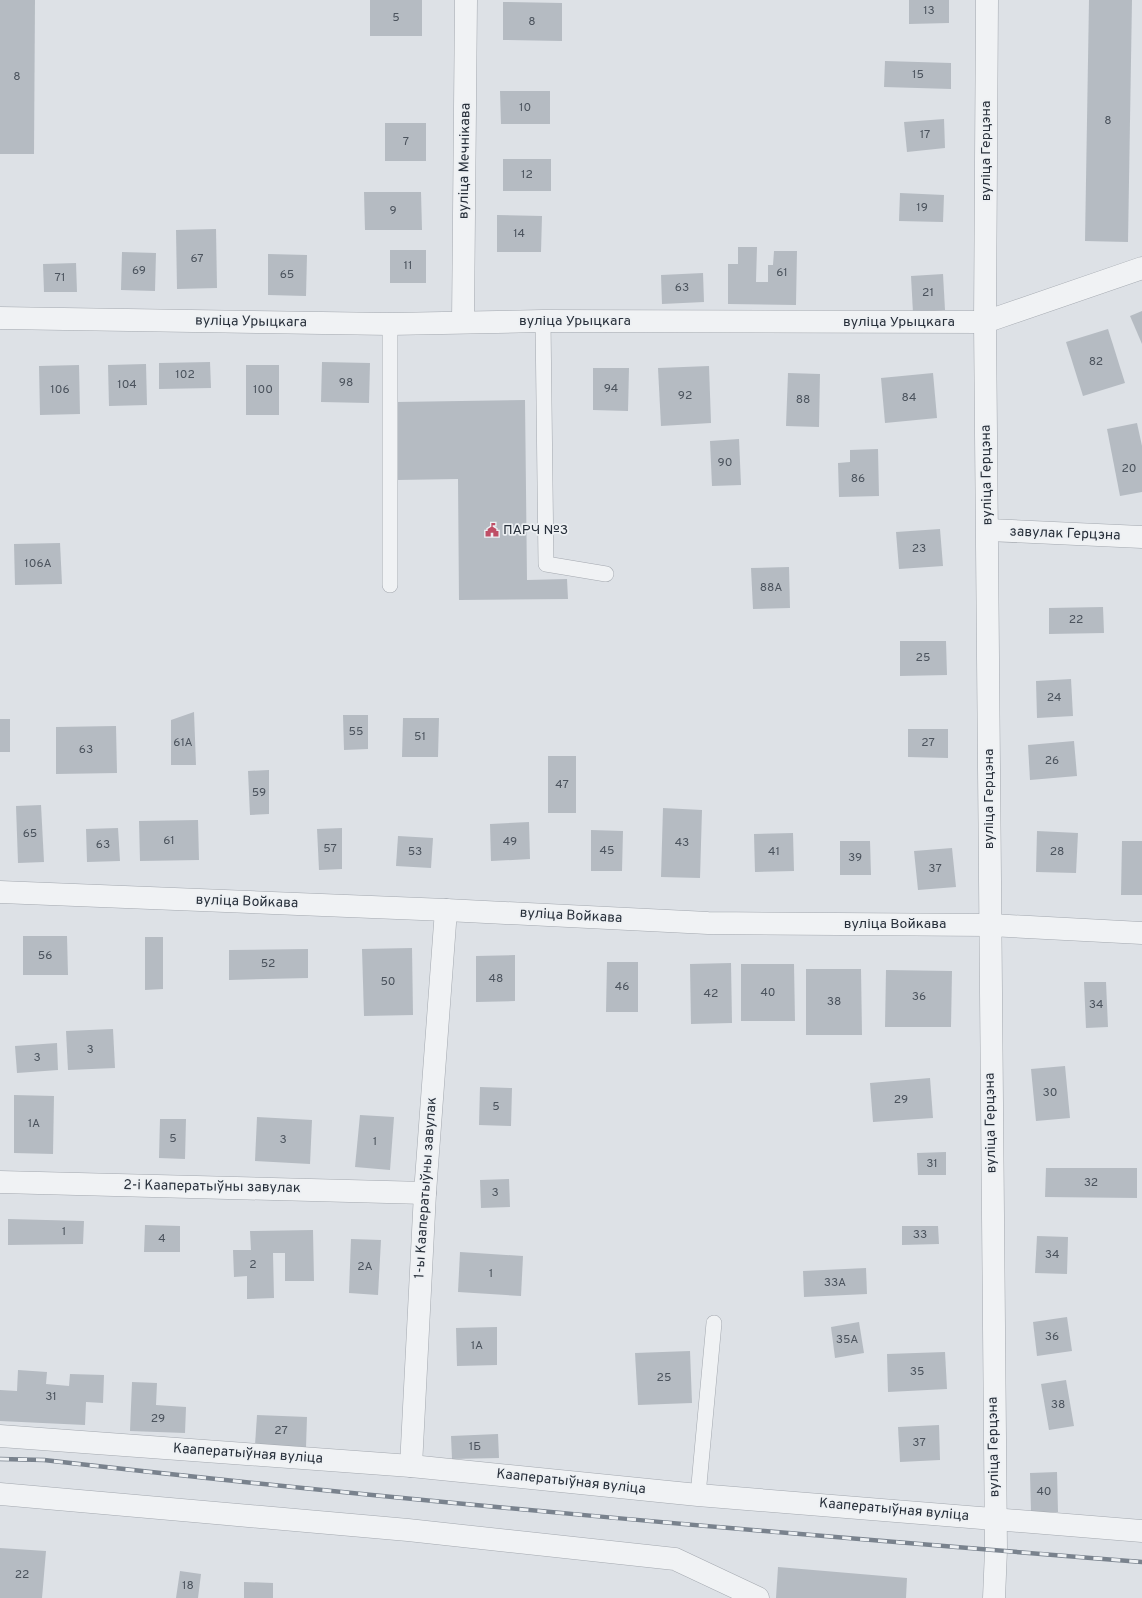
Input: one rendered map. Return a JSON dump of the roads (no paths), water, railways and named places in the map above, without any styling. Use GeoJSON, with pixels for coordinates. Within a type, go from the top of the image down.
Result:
{"type":"FeatureCollection","features":[{"type":"Feature","properties":{"kind":"street","name":"вуліца Мечнікава"},"geometry":{"type":"LineString","coordinates":[[463,322],[466,0]]}},
{"type":"Feature","properties":{"kind":"street","name":"вуліца Герцэна"},"geometry":{"type":"LineString","coordinates":[[987,0],[985,322],[988,530],[995,1518],[994,1598]]}},
{"type":"Feature","properties":{"kind":"street","name":"вуліца Урыцкага"},"geometry":{"type":"LineString","coordinates":[[0,318],[390,324],[543,321],[985,322],[1142,268]]}},
{"type":"Feature","properties":{"kind":"street","name":"завулак Герцэна"},"geometry":{"type":"LineString","coordinates":[[988,530],[1142,537]]}},
{"type":"Feature","properties":{"kind":"street","name":"вуліца Войкава"},"geometry":{"type":"LineString","coordinates":[[0,892],[446,910],[708,923],[990,925],[1142,933]]}},
{"type":"Feature","properties":{"kind":"street","name":"1-ы Кааператыўны завулак"},"geometry":{"type":"LineString","coordinates":[[411,1466],[425,1193],[446,910]]}},
{"type":"Feature","properties":{"kind":"street","name":"2-і Кааператыўны завулак"},"geometry":{"type":"LineString","coordinates":[[0,1182],[425,1193]]}},
{"type":"Feature","properties":{"kind":"street","name":"Кааператыўная вуліца"},"geometry":{"type":"LineString","coordinates":[[0,1436],[411,1466],[698,1495],[1142,1531]]}},
{"type":"Feature","properties":{"kind":"street"},"geometry":{"type":"LineString","coordinates":[[0,1494],[408,1530],[676,1559],[758,1598]]}},
{"type":"Feature","properties":{"kind":"lane"},"geometry":{"type":"LineString","coordinates":[[543,321],[546,564],[606,574]]}},
{"type":"Feature","properties":{"kind":"lane"},"geometry":{"type":"LineString","coordinates":[[390,324],[390,585]]}},
{"type":"Feature","properties":{"kind":"lane"},"geometry":{"type":"LineString","coordinates":[[698,1495],[714,1323]]}},
{"type":"Feature","properties":{"kind":"railway"},"geometry":{"type":"LineString","coordinates":[[0,1459],[44,1460],[318,1490],[593,1516],[1142,1562]]}},
{"type":"Feature","properties":{"kind":"place","name":"ПАРЧ №3"},"geometry":{"type":"Point","coordinates":[492,530]}}]}
